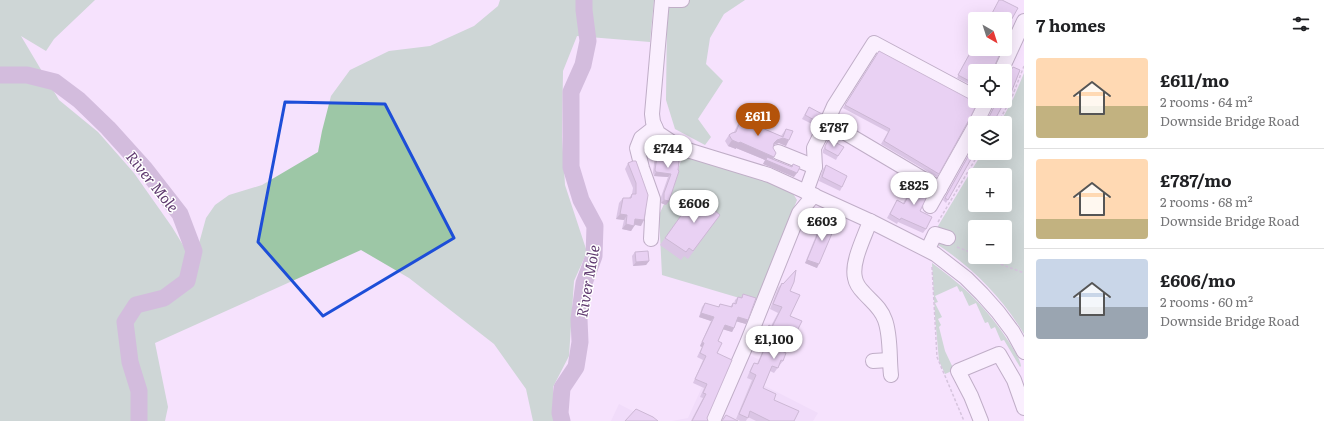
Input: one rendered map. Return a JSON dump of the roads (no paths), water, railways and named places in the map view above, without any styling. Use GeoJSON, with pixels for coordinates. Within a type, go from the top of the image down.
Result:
{"type":"FeatureCollection","features":[{"type":"Feature","properties":{"kind":"street"},"geometry":{"type":"LineString","coordinates":[[662,0],[652,114],[655,127],[663,137],[684,149],[769,175],[870,221],[931,252],[966,278],[982,294],[1013,332],[1024,352]]}},
{"type":"Feature","properties":{"kind":"street"},"geometry":{"type":"LineString","coordinates":[[670,0],[682,0]]}},
{"type":"Feature","properties":{"kind":"street"},"geometry":{"type":"LineString","coordinates":[[1004,64],[1024,21]]}},
{"type":"Feature","properties":{"kind":"street"},"geometry":{"type":"LineString","coordinates":[[713,421],[748,343],[799,213],[810,194],[815,167],[814,148],[834,106],[874,43],[968,92]]}},
{"type":"Feature","properties":{"kind":"street"},"geometry":{"type":"LineString","coordinates":[[827,122],[940,189]]}},
{"type":"Feature","properties":{"kind":"street"},"geometry":{"type":"LineString","coordinates":[[651,238],[653,199],[642,168],[637,148],[641,138],[655,127]]}},
{"type":"Feature","properties":{"kind":"street"},"geometry":{"type":"LineString","coordinates":[[930,206],[968,138]]}},
{"type":"Feature","properties":{"kind":"street"},"geometry":{"type":"LineString","coordinates":[[778,152],[815,167]]}},
{"type":"Feature","properties":{"kind":"street"},"geometry":{"type":"LineString","coordinates":[[870,221],[857,258],[854,276],[861,290],[880,309],[886,320],[890,375]]}},
{"type":"Feature","properties":{"kind":"street"},"geometry":{"type":"LineString","coordinates":[[931,252],[941,236]]}},
{"type":"Feature","properties":{"kind":"street"},"geometry":{"type":"LineString","coordinates":[[981,421],[971,396],[958,371],[999,354],[1019,378],[1024,408]]}},
{"type":"Feature","properties":{"kind":"street"},"geometry":{"type":"LineString","coordinates":[[873,361],[889,360]]}},
{"type":"Feature","properties":{"kind":"waterway","name":"River Mole"},"geometry":{"type":"LineString","coordinates":[[562,421],[560,413],[562,388],[576,367],[580,342],[579,319],[584,283],[594,256],[595,226],[581,200],[571,167],[571,92],[583,65],[588,41],[584,0]]}},
{"type":"Feature","properties":{"kind":"waterway","name":"River Mole"},"geometry":{"type":"LineString","coordinates":[[0,75],[27,75],[55,82],[79,100],[108,128],[145,169],[180,214],[194,251],[187,281],[164,298],[136,305],[125,322],[130,362],[139,391],[139,421]]}}]}
